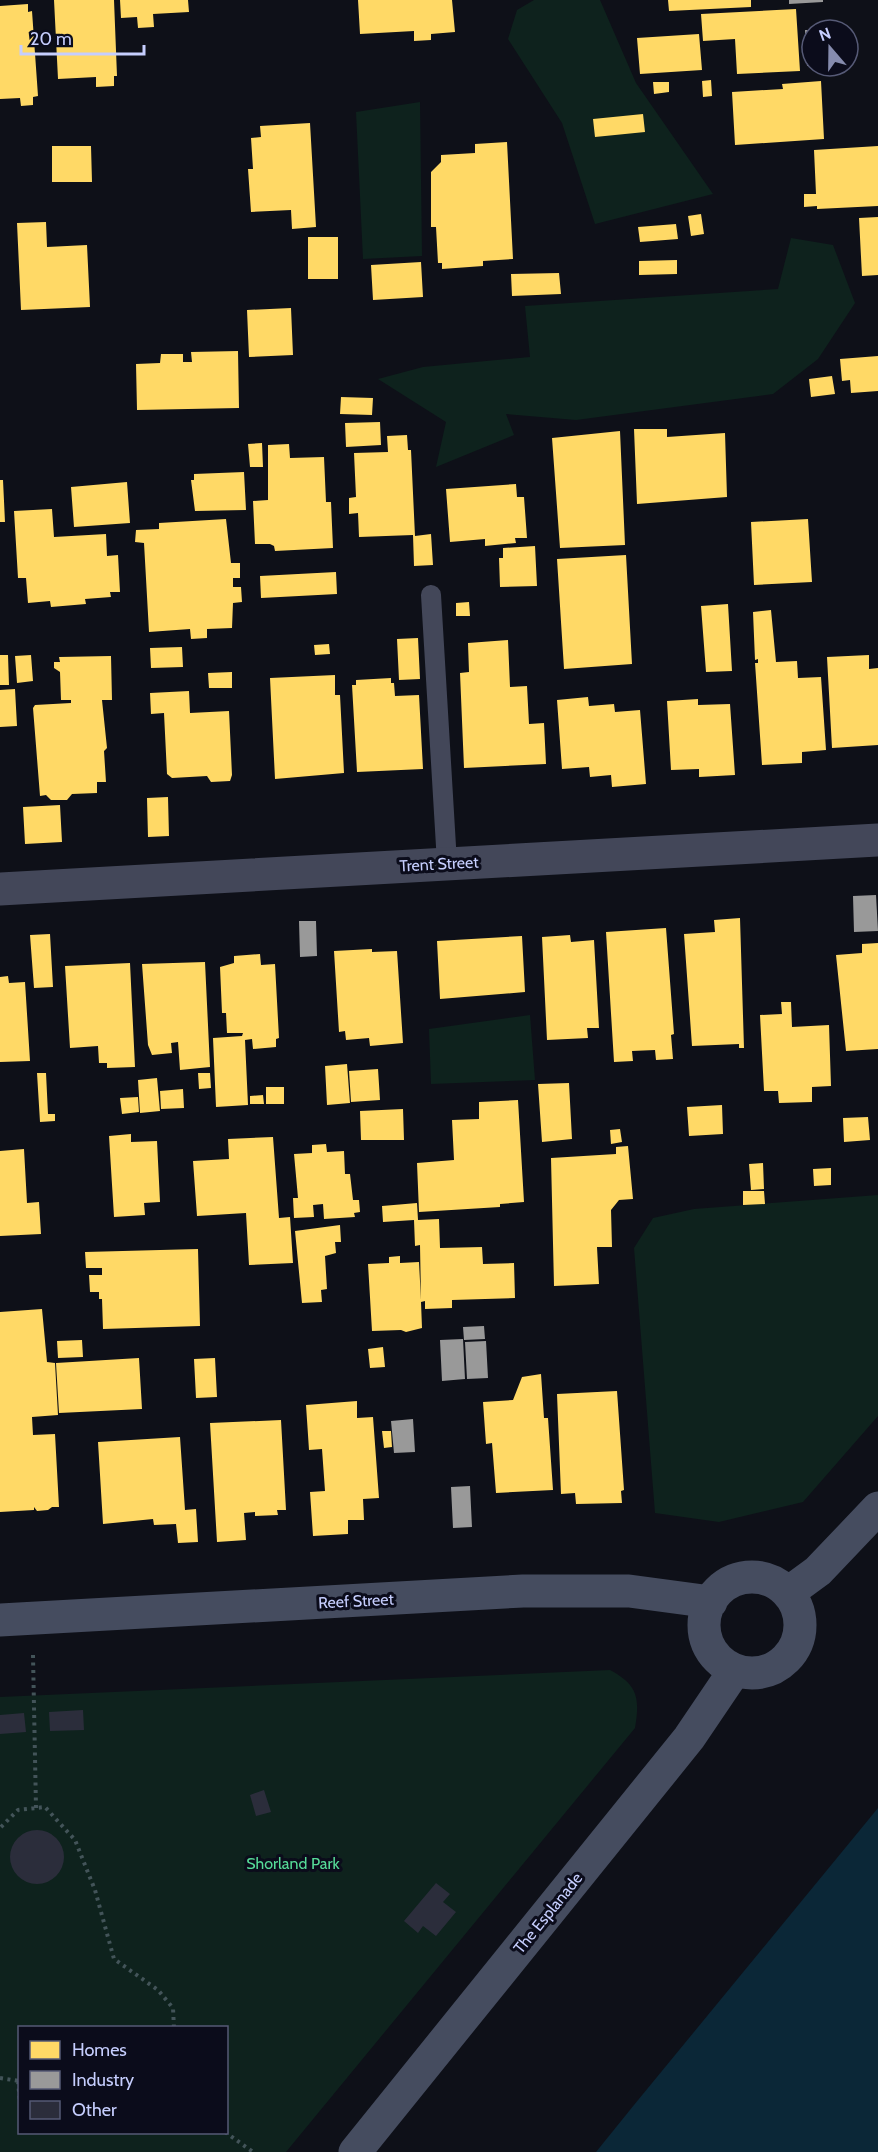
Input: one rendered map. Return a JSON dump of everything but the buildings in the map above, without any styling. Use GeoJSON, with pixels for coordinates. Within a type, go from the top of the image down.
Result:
{"type":"FeatureCollection","features":[{"type":"Feature","properties":{"kind":"main road"},"geometry":{"type":"LineString","coordinates":[[788,1593],[818,1571],[878,1508]]}},
{"type":"Feature","properties":{"kind":"main road"},"geometry":{"type":"LineString","coordinates":[[751,1577],[771,1581],[788,1593],[800,1618],[799,1635],[792,1653],[778,1665],[762,1672],[735,1670],[721,1661],[708,1644],[705,1623],[711,1602],[725,1587],[751,1577]]}},
{"type":"Feature","properties":{"kind":"main road","name":"Reef Street"},"geometry":{"type":"LineString","coordinates":[[15,1619],[551,1591],[629,1591],[711,1602]]}},
{"type":"Feature","properties":{"kind":"main road","name":"The Esplanade"},"geometry":{"type":"LineString","coordinates":[[355,2152],[689,1738],[735,1670]]}},
{"type":"Feature","properties":{"kind":"street","name":"Trent Street"},"geometry":{"type":"LineString","coordinates":[[0,889],[878,840]]}},
{"type":"Feature","properties":{"kind":"lane"},"geometry":{"type":"LineString","coordinates":[[431,595],[447,863]]}},
{"type":"Feature","properties":{"kind":"path"},"geometry":{"type":"LineString","coordinates":[[15,1619],[36,1695],[36,1808]]}},
{"type":"Feature","properties":{"kind":"path"},"geometry":{"type":"LineString","coordinates":[[2,1827],[18,1810],[45,1807],[75,1840],[94,1890],[114,1959],[158,1990],[173,2008],[174,2026]]}},
{"type":"Feature","properties":{"kind":"path"},"geometry":{"type":"LineString","coordinates":[[0,2078],[18,2081]]}},
{"type":"Feature","properties":{"kind":"path"},"geometry":{"type":"LineString","coordinates":[[226,2134],[253,2152]]}},
{"type":"Feature","properties":{"kind":"green space"},"geometry":{"type":"Polygon","coordinates":[[[534,0],[600,0],[636,83],[713,194],[595,224],[562,123],[508,39],[517,10],[534,0]]]}},
{"type":"Feature","properties":{"kind":"green space"},"geometry":{"type":"Polygon","coordinates":[[[420,102],[422,256],[363,259],[356,112],[420,102]]]}},
{"type":"Feature","properties":{"kind":"green space"},"geometry":{"type":"Polygon","coordinates":[[[791,238],[833,245],[855,303],[818,359],[773,394],[576,420],[506,414],[514,435],[436,467],[446,422],[378,379],[423,367],[530,357],[525,306],[778,289],[791,238]]]}},
{"type":"Feature","properties":{"kind":"green space"},"geometry":{"type":"Polygon","coordinates":[[[530,1015],[535,1080],[431,1084],[429,1029],[530,1015]]]}},
{"type":"Feature","properties":{"kind":"green space"},"geometry":{"type":"Polygon","coordinates":[[[878,1195],[878,1416],[803,1502],[719,1522],[655,1513],[634,1248],[653,1218],[694,1209],[878,1195]]]}},
{"type":"Feature","properties":{"kind":"green space","name":"Shorland Park"},"geometry":{"type":"Polygon","coordinates":[[[610,1670],[632,1687],[637,1700],[635,1728],[286,2152],[0,2152],[0,1697],[610,1670]]]}},
{"type":"Feature","properties":{"kind":"water"},"geometry":{"type":"Polygon","coordinates":[[[878,1808],[878,2152],[596,2152],[634,2105],[878,1808]]]}}]}
